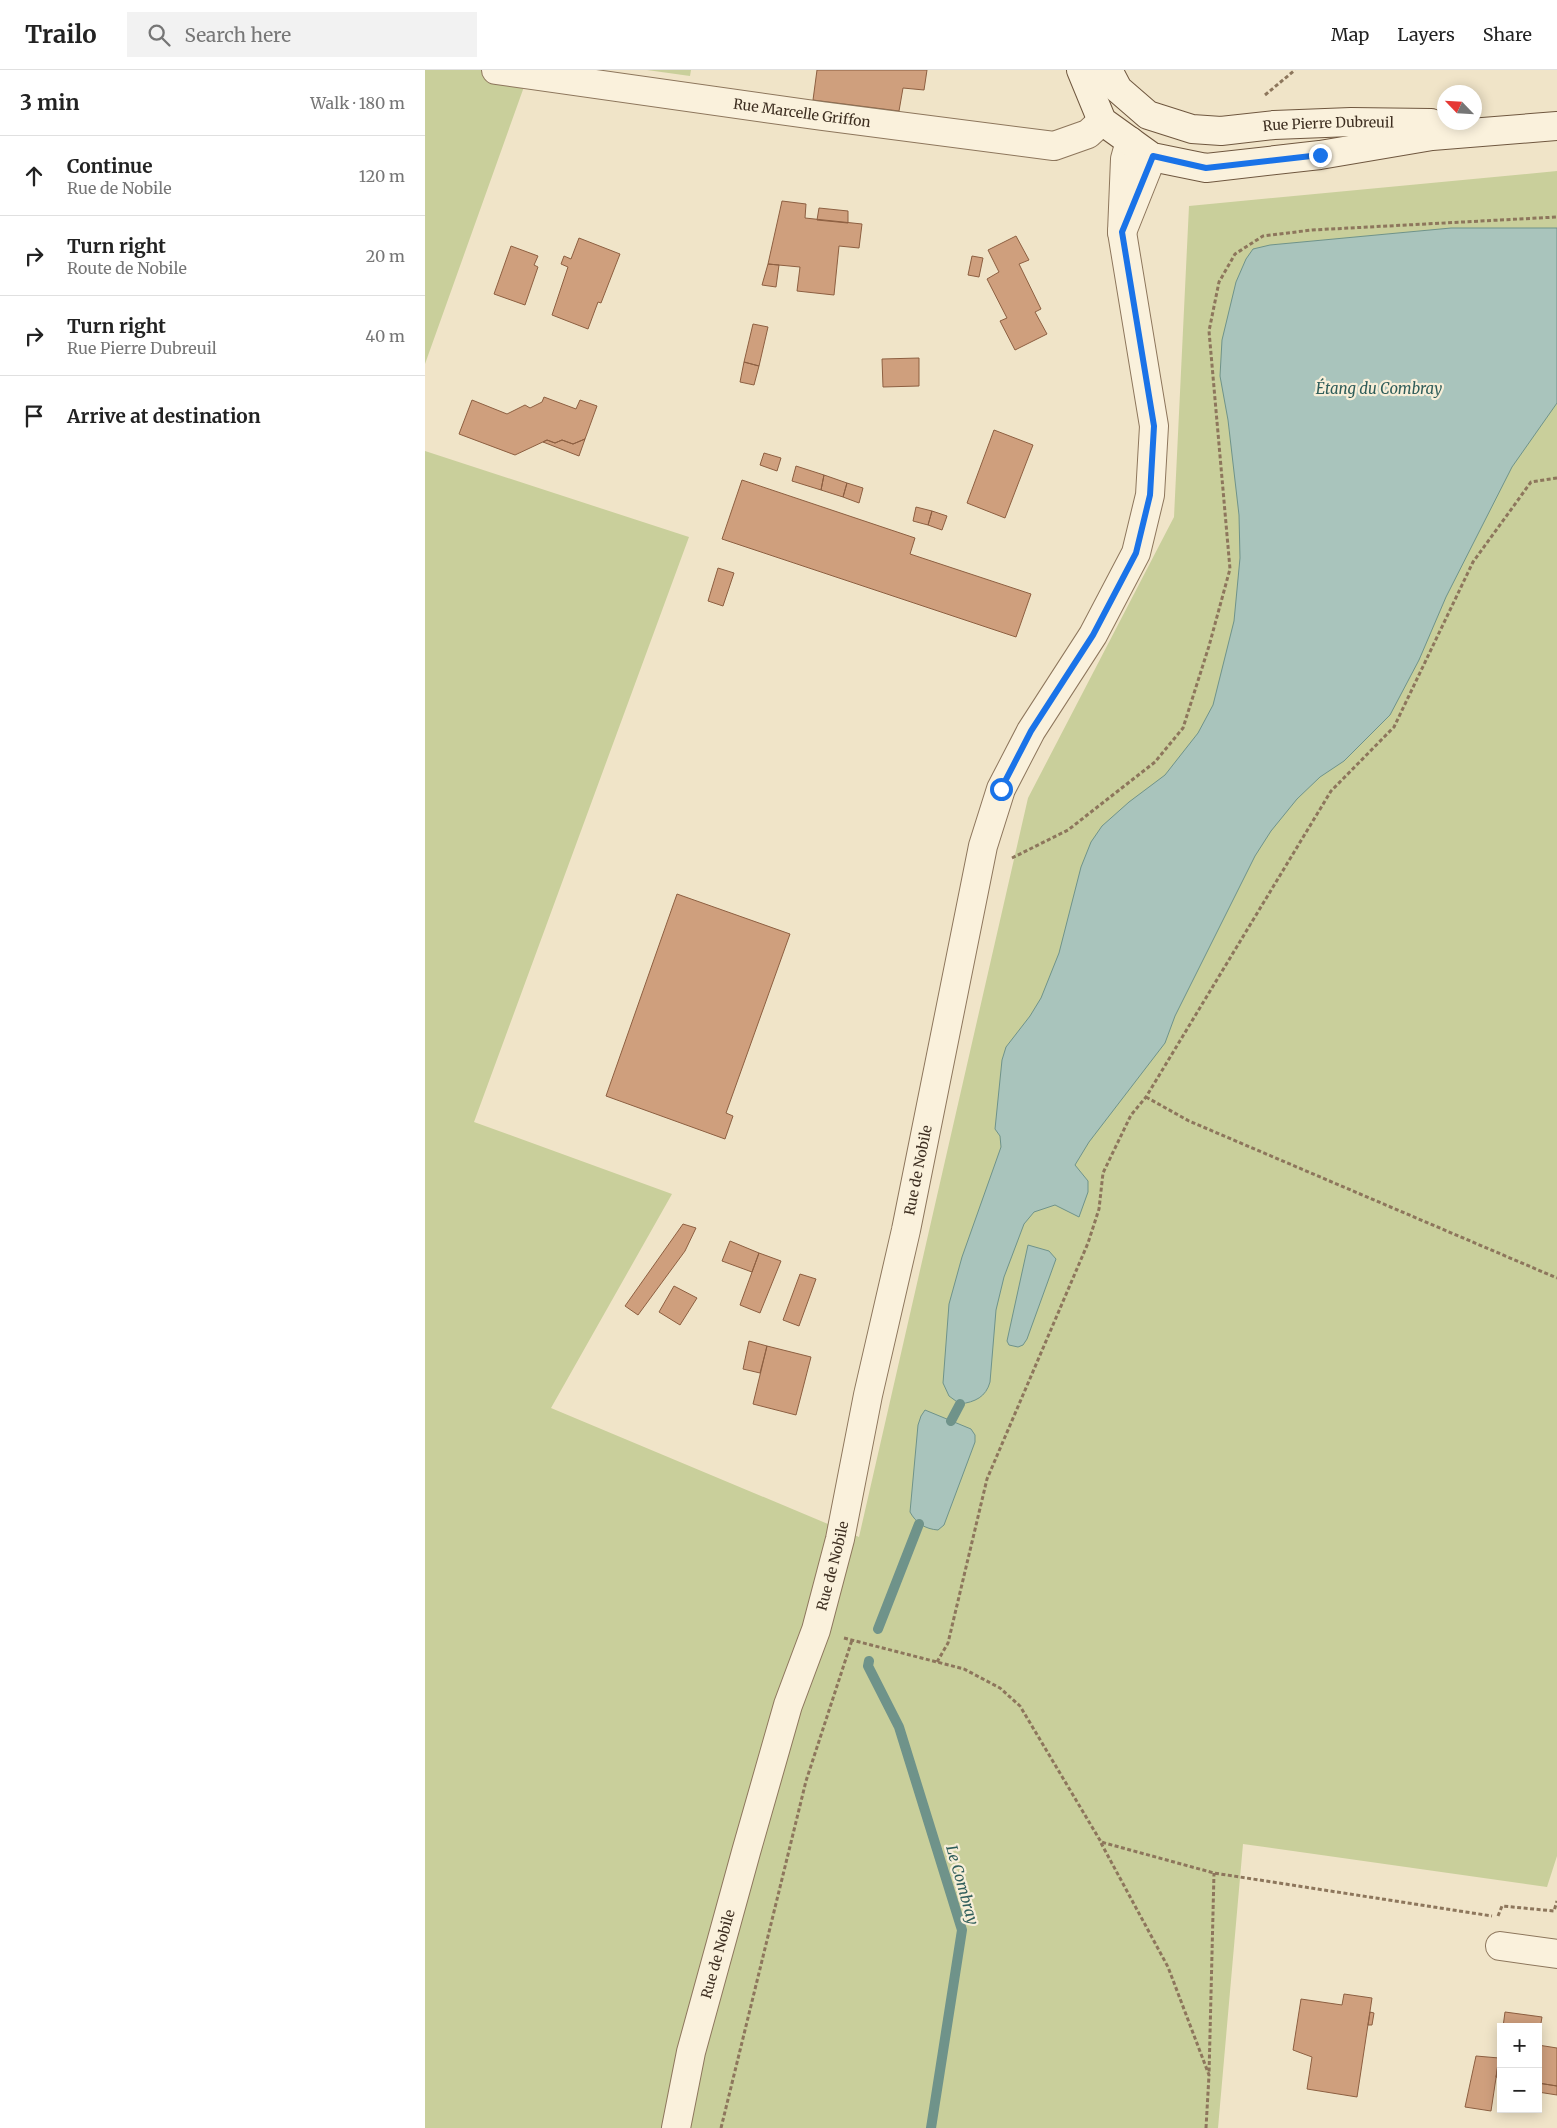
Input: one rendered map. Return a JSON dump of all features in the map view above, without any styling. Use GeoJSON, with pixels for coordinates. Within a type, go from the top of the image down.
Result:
{"type":"FeatureCollection","features":[{"type":"Feature","properties":{"kind":"street","name":"Rue Marcelle Griffon"},"geometry":{"type":"LineString","coordinates":[[496,70],[822,116],[1054,146],[1087,134],[1111,98]]}},
{"type":"Feature","properties":{"kind":"street"},"geometry":{"type":"LineString","coordinates":[[1081,70],[1111,98],[1142,136]]}},
{"type":"Feature","properties":{"kind":"street"},"geometry":{"type":"LineString","coordinates":[[1111,98],[1142,136]]}},
{"type":"Feature","properties":{"kind":"street","name":"Rue Pierre Dubreuil"},"geometry":{"type":"LineString","coordinates":[[1142,136],[1192,129],[1221,132],[1274,125],[1322,123],[1432,123],[1510,128]]}},
{"type":"Feature","properties":{"kind":"street","name":"Rue Pierre Dubreuil"},"geometry":{"type":"LineString","coordinates":[[1142,136],[1206,168],[1320,155],[1431,136],[1510,128],[1557,126]]}},
{"type":"Feature","properties":{"kind":"street","name":"Rue de Nobile"},"geometry":{"type":"LineString","coordinates":[[676,2128],[691,2052],[743,1862],[788,1706],[816,1630],[840,1539],[868,1395],[906,1230],[983,846],[1001,789],[1031,731],[1093,635],[1136,553],[1150,495],[1154,426],[1122,232],[1142,136]]}},
{"type":"Feature","properties":{"kind":"street"},"geometry":{"type":"LineString","coordinates":[[1507,1946],[1557,1954]]}},
{"type":"Feature","properties":{"kind":"path"},"geometry":{"type":"LineString","coordinates":[[977,875],[1068,830],[1155,762],[1183,728],[1209,646],[1230,570],[1209,331],[1219,282],[1235,254],[1263,236],[1312,230],[1557,217]]}},
{"type":"Feature","properties":{"kind":"path"},"geometry":{"type":"LineString","coordinates":[[937,1662],[949,1643],[987,1479],[1088,1243],[1099,1209],[1103,1173],[1131,1115],[1146,1097],[1331,791],[1394,727],[1473,562],[1531,482],[1557,478]]}},
{"type":"Feature","properties":{"kind":"path"},"geometry":{"type":"LineString","coordinates":[[1146,1097],[1189,1121],[1557,1278]]}},
{"type":"Feature","properties":{"kind":"path"},"geometry":{"type":"LineString","coordinates":[[816,1630],[964,1669],[1000,1688],[1020,1706],[1101,1842],[1168,1967],[1209,2075]]}},
{"type":"Feature","properties":{"kind":"path"},"geometry":{"type":"LineString","coordinates":[[721,2128],[806,1781],[852,1640]]}},
{"type":"Feature","properties":{"kind":"path"},"geometry":{"type":"LineString","coordinates":[[1101,1842],[1214,1873],[1497,1917]]}},
{"type":"Feature","properties":{"kind":"path"},"geometry":{"type":"LineString","coordinates":[[1206,2128],[1214,1873]]}},
{"type":"Feature","properties":{"kind":"path"},"geometry":{"type":"LineString","coordinates":[[1507,1946],[1497,1917],[1502,1906],[1554,1911],[1557,1901]]}},
{"type":"Feature","properties":{"kind":"green space"},"geometry":{"type":"Polygon","coordinates":[[[425,70],[530,70],[425,364],[425,70]]]}},
{"type":"Feature","properties":{"kind":"green space"},"geometry":{"type":"Polygon","coordinates":[[[647,70],[691,70],[690,76],[647,70]]]}},
{"type":"Feature","properties":{"kind":"green space"},"geometry":{"type":"Polygon","coordinates":[[[1557,171],[1557,1856],[1547,1887],[1243,1844],[1218,2128],[425,2128],[425,451],[689,537],[474,1122],[672,1194],[551,1408],[859,1537],[1028,798],[1174,517],[1189,206],[1557,171]]]}},
{"type":"Feature","properties":{"kind":"water","name":"Étang du Combray"},"geometry":{"type":"Polygon","coordinates":[[[1451,228],[1557,228],[1557,403],[1512,467],[1446,597],[1419,660],[1390,715],[1344,761],[1320,777],[1297,799],[1271,831],[1255,856],[1175,1016],[1165,1043],[1089,1142],[1075,1165],[1088,1181],[1088,1192],[1079,1217],[1055,1205],[1034,1212],[1024,1224],[1004,1277],[996,1310],[990,1382],[986,1391],[979,1398],[960,1404],[949,1396],[943,1383],[949,1304],[962,1257],[1001,1147],[1000,1136],[995,1129],[1002,1060],[1006,1047],[1030,1016],[1041,998],[1059,953],[1081,867],[1091,842],[1102,826],[1129,802],[1165,775],[1198,733],[1213,705],[1234,621],[1240,558],[1239,515],[1228,420],[1220,376],[1222,340],[1236,282],[1246,259],[1253,249],[1270,245],[1451,228]]]}},
{"type":"Feature","properties":{"kind":"water"},"geometry":{"type":"Polygon","coordinates":[[[1028,1245],[1049,1251],[1056,1259],[1027,1339],[1023,1345],[1018,1347],[1009,1345],[1007,1341],[1028,1245]]]}},
{"type":"Feature","properties":{"kind":"water"},"geometry":{"type":"Polygon","coordinates":[[[925,1410],[971,1429],[975,1435],[975,1442],[944,1525],[938,1530],[921,1525],[910,1512],[918,1425],[925,1410]]]}},
{"type":"Feature","properties":{"kind":"building"},"geometry":{"type":"Polygon","coordinates":[[[817,70],[927,70],[924,90],[903,88],[899,111],[813,100],[817,70]]]}},
{"type":"Feature","properties":{"kind":"building"},"geometry":{"type":"Polygon","coordinates":[[[782,201],[806,204],[805,218],[862,224],[859,248],[839,246],[834,295],[797,291],[800,267],[768,264],[782,201]]]}},
{"type":"Feature","properties":{"kind":"building"},"geometry":{"type":"Polygon","coordinates":[[[819,208],[848,211],[848,223],[817,220],[819,208]]]}},
{"type":"Feature","properties":{"kind":"building"},"geometry":{"type":"Polygon","coordinates":[[[1016,236],[1029,260],[1019,264],[1041,309],[1035,312],[1047,334],[1015,350],[1000,321],[1007,318],[987,279],[999,272],[988,250],[1016,236]]]}},
{"type":"Feature","properties":{"kind":"building"},"geometry":{"type":"Polygon","coordinates":[[[579,238],[620,254],[601,303],[598,302],[588,329],[552,315],[568,267],[561,264],[564,256],[571,259],[579,238]]]}},
{"type":"Feature","properties":{"kind":"building"},"geometry":{"type":"Polygon","coordinates":[[[511,246],[538,256],[534,265],[538,267],[525,305],[494,294],[511,246]]]}},
{"type":"Feature","properties":{"kind":"building"},"geometry":{"type":"Polygon","coordinates":[[[972,256],[983,258],[979,277],[968,275],[972,256]]]}},
{"type":"Feature","properties":{"kind":"building"},"geometry":{"type":"Polygon","coordinates":[[[768,264],[779,265],[776,287],[762,285],[768,264]]]}},
{"type":"Feature","properties":{"kind":"building"},"geometry":{"type":"Polygon","coordinates":[[[753,324],[768,327],[759,366],[744,362],[753,324]]]}},
{"type":"Feature","properties":{"kind":"building"},"geometry":{"type":"Polygon","coordinates":[[[919,358],[919,386],[883,387],[882,359],[919,358]]]}},
{"type":"Feature","properties":{"kind":"building"},"geometry":{"type":"Polygon","coordinates":[[[744,362],[759,366],[754,385],[740,382],[744,362]]]}},
{"type":"Feature","properties":{"kind":"building"},"geometry":{"type":"Polygon","coordinates":[[[544,397],[576,409],[580,400],[597,406],[585,439],[573,444],[562,440],[555,443],[547,440],[515,455],[459,434],[472,400],[507,414],[525,405],[530,408],[542,402],[544,397]]]}},
{"type":"Feature","properties":{"kind":"building"},"geometry":{"type":"Polygon","coordinates":[[[994,430],[1033,445],[1005,518],[967,503],[994,430]]]}},
{"type":"Feature","properties":{"kind":"building"},"geometry":{"type":"Polygon","coordinates":[[[585,439],[579,456],[543,442],[547,440],[555,443],[562,440],[573,444],[585,439]]]}},
{"type":"Feature","properties":{"kind":"building"},"geometry":{"type":"Polygon","coordinates":[[[764,453],[781,458],[777,471],[760,465],[764,453]]]}},
{"type":"Feature","properties":{"kind":"building"},"geometry":{"type":"Polygon","coordinates":[[[796,466],[824,475],[821,490],[792,481],[796,466]]]}},
{"type":"Feature","properties":{"kind":"building"},"geometry":{"type":"Polygon","coordinates":[[[824,475],[847,483],[843,497],[821,490],[824,475]]]}},
{"type":"Feature","properties":{"kind":"building"},"geometry":{"type":"Polygon","coordinates":[[[742,480],[915,538],[910,554],[1031,594],[1016,637],[722,539],[742,480]]]}},
{"type":"Feature","properties":{"kind":"building"},"geometry":{"type":"Polygon","coordinates":[[[847,483],[863,488],[859,503],[843,497],[847,483]]]}},
{"type":"Feature","properties":{"kind":"building"},"geometry":{"type":"Polygon","coordinates":[[[916,507],[932,511],[928,525],[913,521],[916,507]]]}},
{"type":"Feature","properties":{"kind":"building"},"geometry":{"type":"Polygon","coordinates":[[[932,511],[947,516],[942,530],[928,525],[932,511]]]}},
{"type":"Feature","properties":{"kind":"building"},"geometry":{"type":"Polygon","coordinates":[[[718,568],[734,573],[723,606],[708,601],[718,568]]]}},
{"type":"Feature","properties":{"kind":"building"},"geometry":{"type":"Polygon","coordinates":[[[677,894],[790,934],[726,1113],[733,1116],[725,1139],[606,1096],[677,894]]]}},
{"type":"Feature","properties":{"kind":"building"},"geometry":{"type":"Polygon","coordinates":[[[683,1224],[696,1228],[685,1251],[638,1315],[625,1306],[683,1224]]]}},
{"type":"Feature","properties":{"kind":"building"},"geometry":{"type":"Polygon","coordinates":[[[730,1241],[759,1253],[752,1272],[722,1261],[730,1241]]]}},
{"type":"Feature","properties":{"kind":"building"},"geometry":{"type":"Polygon","coordinates":[[[759,1253],[781,1261],[760,1313],[740,1305],[759,1253]]]}},
{"type":"Feature","properties":{"kind":"building"},"geometry":{"type":"Polygon","coordinates":[[[800,1274],[816,1279],[799,1326],[783,1320],[800,1274]]]}},
{"type":"Feature","properties":{"kind":"building"},"geometry":{"type":"Polygon","coordinates":[[[674,1286],[697,1298],[680,1325],[659,1312],[674,1286]]]}},
{"type":"Feature","properties":{"kind":"building"},"geometry":{"type":"Polygon","coordinates":[[[749,1341],[767,1346],[760,1373],[743,1369],[749,1341]]]}},
{"type":"Feature","properties":{"kind":"building"},"geometry":{"type":"Polygon","coordinates":[[[767,1346],[811,1357],[796,1415],[753,1404],[767,1346]]]}},
{"type":"Feature","properties":{"kind":"building"},"geometry":{"type":"Polygon","coordinates":[[[1344,1994],[1372,1998],[1357,2097],[1307,2089],[1312,2057],[1293,2050],[1301,1999],[1342,2005],[1344,1994]]]}},
{"type":"Feature","properties":{"kind":"building"},"geometry":{"type":"Polygon","coordinates":[[[1370,2012],[1374,2013],[1372,2025],[1368,2025],[1370,2012]]]}},
{"type":"Feature","properties":{"kind":"building"},"geometry":{"type":"Polygon","coordinates":[[[1505,2012],[1542,2017],[1541,2023],[1504,2023],[1505,2012]]]}},
{"type":"Feature","properties":{"kind":"building"},"geometry":{"type":"Polygon","coordinates":[[[1542,2046],[1557,2048],[1557,2086],[1542,2084],[1542,2046]]]}},
{"type":"Feature","properties":{"kind":"building"},"geometry":{"type":"Polygon","coordinates":[[[1476,2056],[1497,2058],[1497,2071],[1491,2111],[1465,2107],[1476,2056]]]}},
{"type":"Feature","properties":{"kind":"building"},"geometry":{"type":"Polygon","coordinates":[[[1542,2084],[1557,2086],[1557,2095],[1542,2093],[1542,2084]]]}},
{"type":"Feature","properties":{"kind":"waterway","name":"Le Combray"},"geometry":{"type":"LineString","coordinates":[[951,1421],[960,1404]]}},
{"type":"Feature","properties":{"kind":"waterway"},"geometry":{"type":"LineString","coordinates":[[878,1629],[919,1524]]}},
{"type":"Feature","properties":{"kind":"waterway","name":"Le Combray"},"geometry":{"type":"LineString","coordinates":[[869,1661],[868,1666],[899,1727],[962,1930],[931,2128]]}},
{"type":"Feature","properties":{"kind":"route"},"geometry":{"type":"LineString","coordinates":[[1001,789],[1031,731],[1093,635],[1136,553],[1150,495],[1154,426],[1122,232],[1153,156],[1206,168],[1320,155]]}}]}
